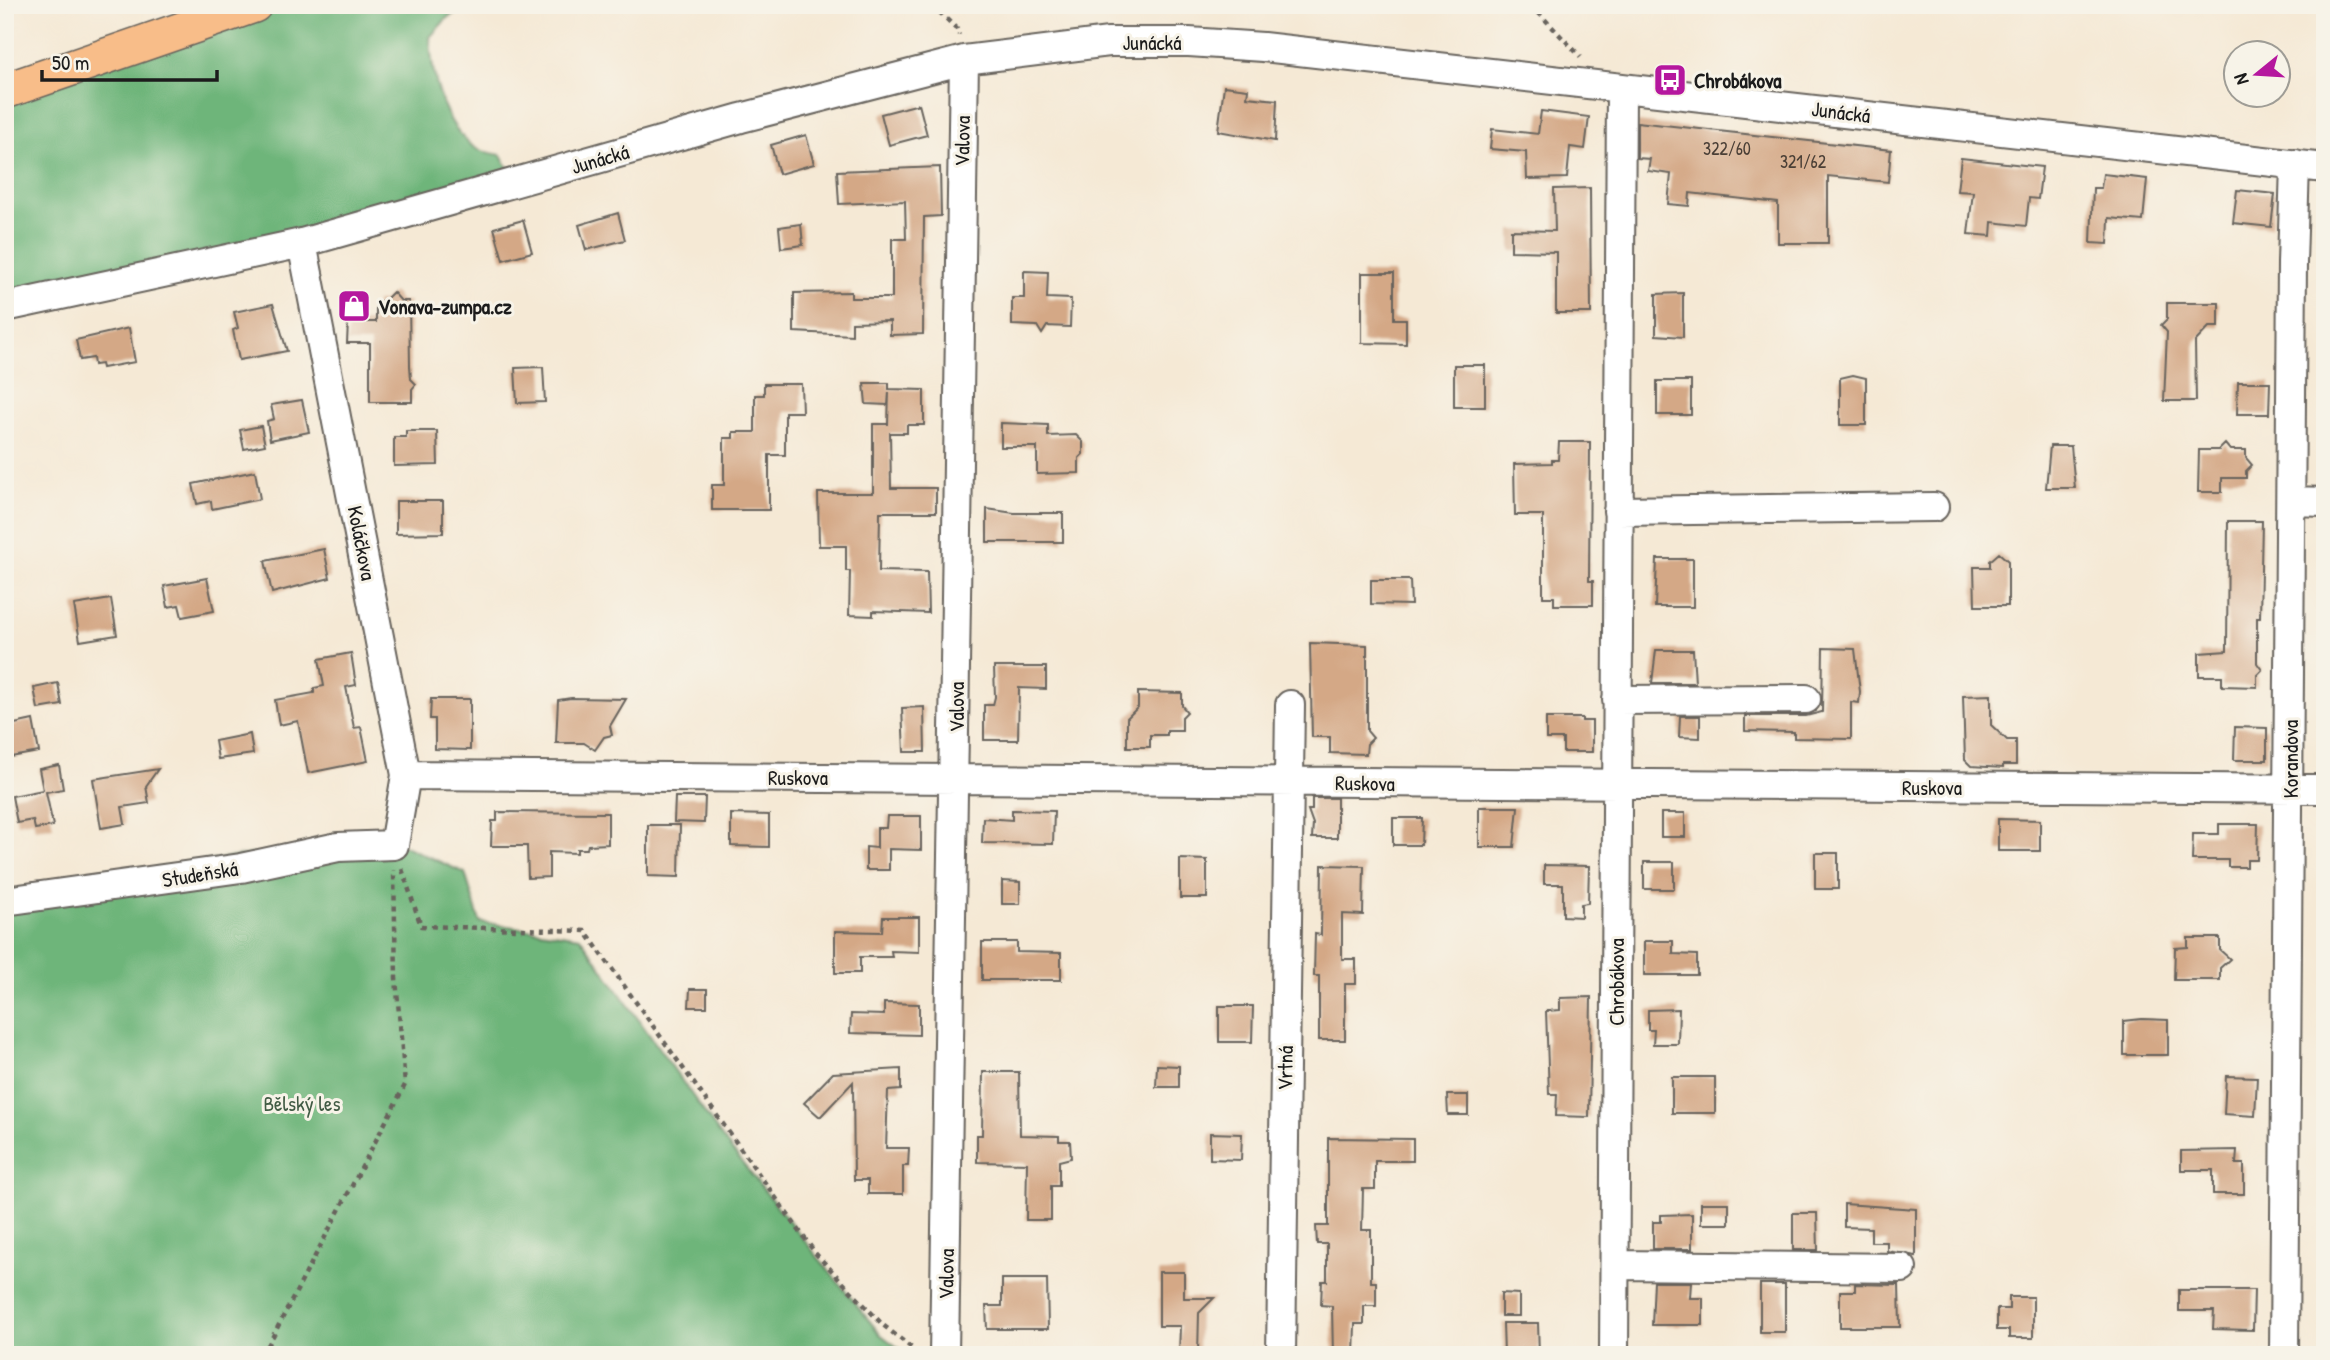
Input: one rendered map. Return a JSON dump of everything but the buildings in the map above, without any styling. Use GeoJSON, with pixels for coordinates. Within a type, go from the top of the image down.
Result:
{"type":"FeatureCollection","features":[{"type":"Feature","properties":{"kind":"main road"},"geometry":{"type":"LineString","coordinates":[[5,91],[179,19],[254,5]]}},
{"type":"Feature","properties":{"kind":"street","name":"Junácká"},"geometry":{"type":"LineString","coordinates":[[5,307],[302,243],[741,118],[964,60],[1109,42],[1189,42],[1263,47],[2325,168]]}},
{"type":"Feature","properties":{"kind":"street","name":"Valova"},"geometry":{"type":"LineString","coordinates":[[944,1355],[956,778],[955,512],[964,60]]}},
{"type":"Feature","properties":{"kind":"street","name":"Chrobákova"},"geometry":{"type":"LineString","coordinates":[[1614,1355],[1621,88]]}},
{"type":"Feature","properties":{"kind":"street","name":"Korandova"},"geometry":{"type":"LineString","coordinates":[[2284,1355],[2295,164]]}},
{"type":"Feature","properties":{"kind":"street","name":"Koláčkova"},"geometry":{"type":"LineString","coordinates":[[302,243],[406,775],[394,845]]}},
{"type":"Feature","properties":{"kind":"street"},"geometry":{"type":"LineString","coordinates":[[2292,501],[2325,502]]}},
{"type":"Feature","properties":{"kind":"street"},"geometry":{"type":"LineString","coordinates":[[1618,511],[1934,507]]}},
{"type":"Feature","properties":{"kind":"street"},"geometry":{"type":"LineString","coordinates":[[1617,700],[1806,699]]}},
{"type":"Feature","properties":{"kind":"street","name":"Vrtná"},"geometry":{"type":"LineString","coordinates":[[1281,1355],[1290,705]]}},
{"type":"Feature","properties":{"kind":"street","name":"Ruskova"},"geometry":{"type":"LineString","coordinates":[[406,775],[1616,786],[2325,789]]}},
{"type":"Feature","properties":{"kind":"street","name":"Studeňská"},"geometry":{"type":"LineString","coordinates":[[5,901],[241,868],[338,847],[394,845]]}},
{"type":"Feature","properties":{"kind":"street"},"geometry":{"type":"LineString","coordinates":[[1615,1265],[1902,1268]]}},
{"type":"Feature","properties":{"kind":"path"},"geometry":{"type":"LineString","coordinates":[[932,5],[957,29],[964,60]]}},
{"type":"Feature","properties":{"kind":"path"},"geometry":{"type":"LineString","coordinates":[[1531,5],[1566,38],[1585,62],[1572,60]]}},
{"type":"Feature","properties":{"kind":"path"},"geometry":{"type":"LineString","coordinates":[[263,1355],[405,1085],[396,978],[394,845]]}},
{"type":"Feature","properties":{"kind":"path"},"geometry":{"type":"LineString","coordinates":[[394,845],[421,926],[585,932],[816,1254],[883,1325],[921,1355]]}},
{"type":"Feature","properties":{"kind":"green space"},"geometry":{"type":"Polygon","coordinates":[[[254,5],[472,5],[448,17],[430,37],[436,82],[454,126],[478,149],[501,155],[517,183],[5,307],[5,91],[254,5]]]}},
{"type":"Feature","properties":{"kind":"green space","name":"Bělský les"},"geometry":{"type":"Polygon","coordinates":[[[380,835],[465,873],[480,922],[580,937],[726,1143],[880,1334],[908,1355],[5,1355],[5,891],[380,835]]]}},
{"type":"Feature","properties":{"kind":"place","name":"Chrobákova"},"geometry":{"type":"Point","coordinates":[1670,80]}},
{"type":"Feature","properties":{"kind":"place","name":"Vonava-zumpa.cz"},"geometry":{"type":"Point","coordinates":[354,306]}}]}
